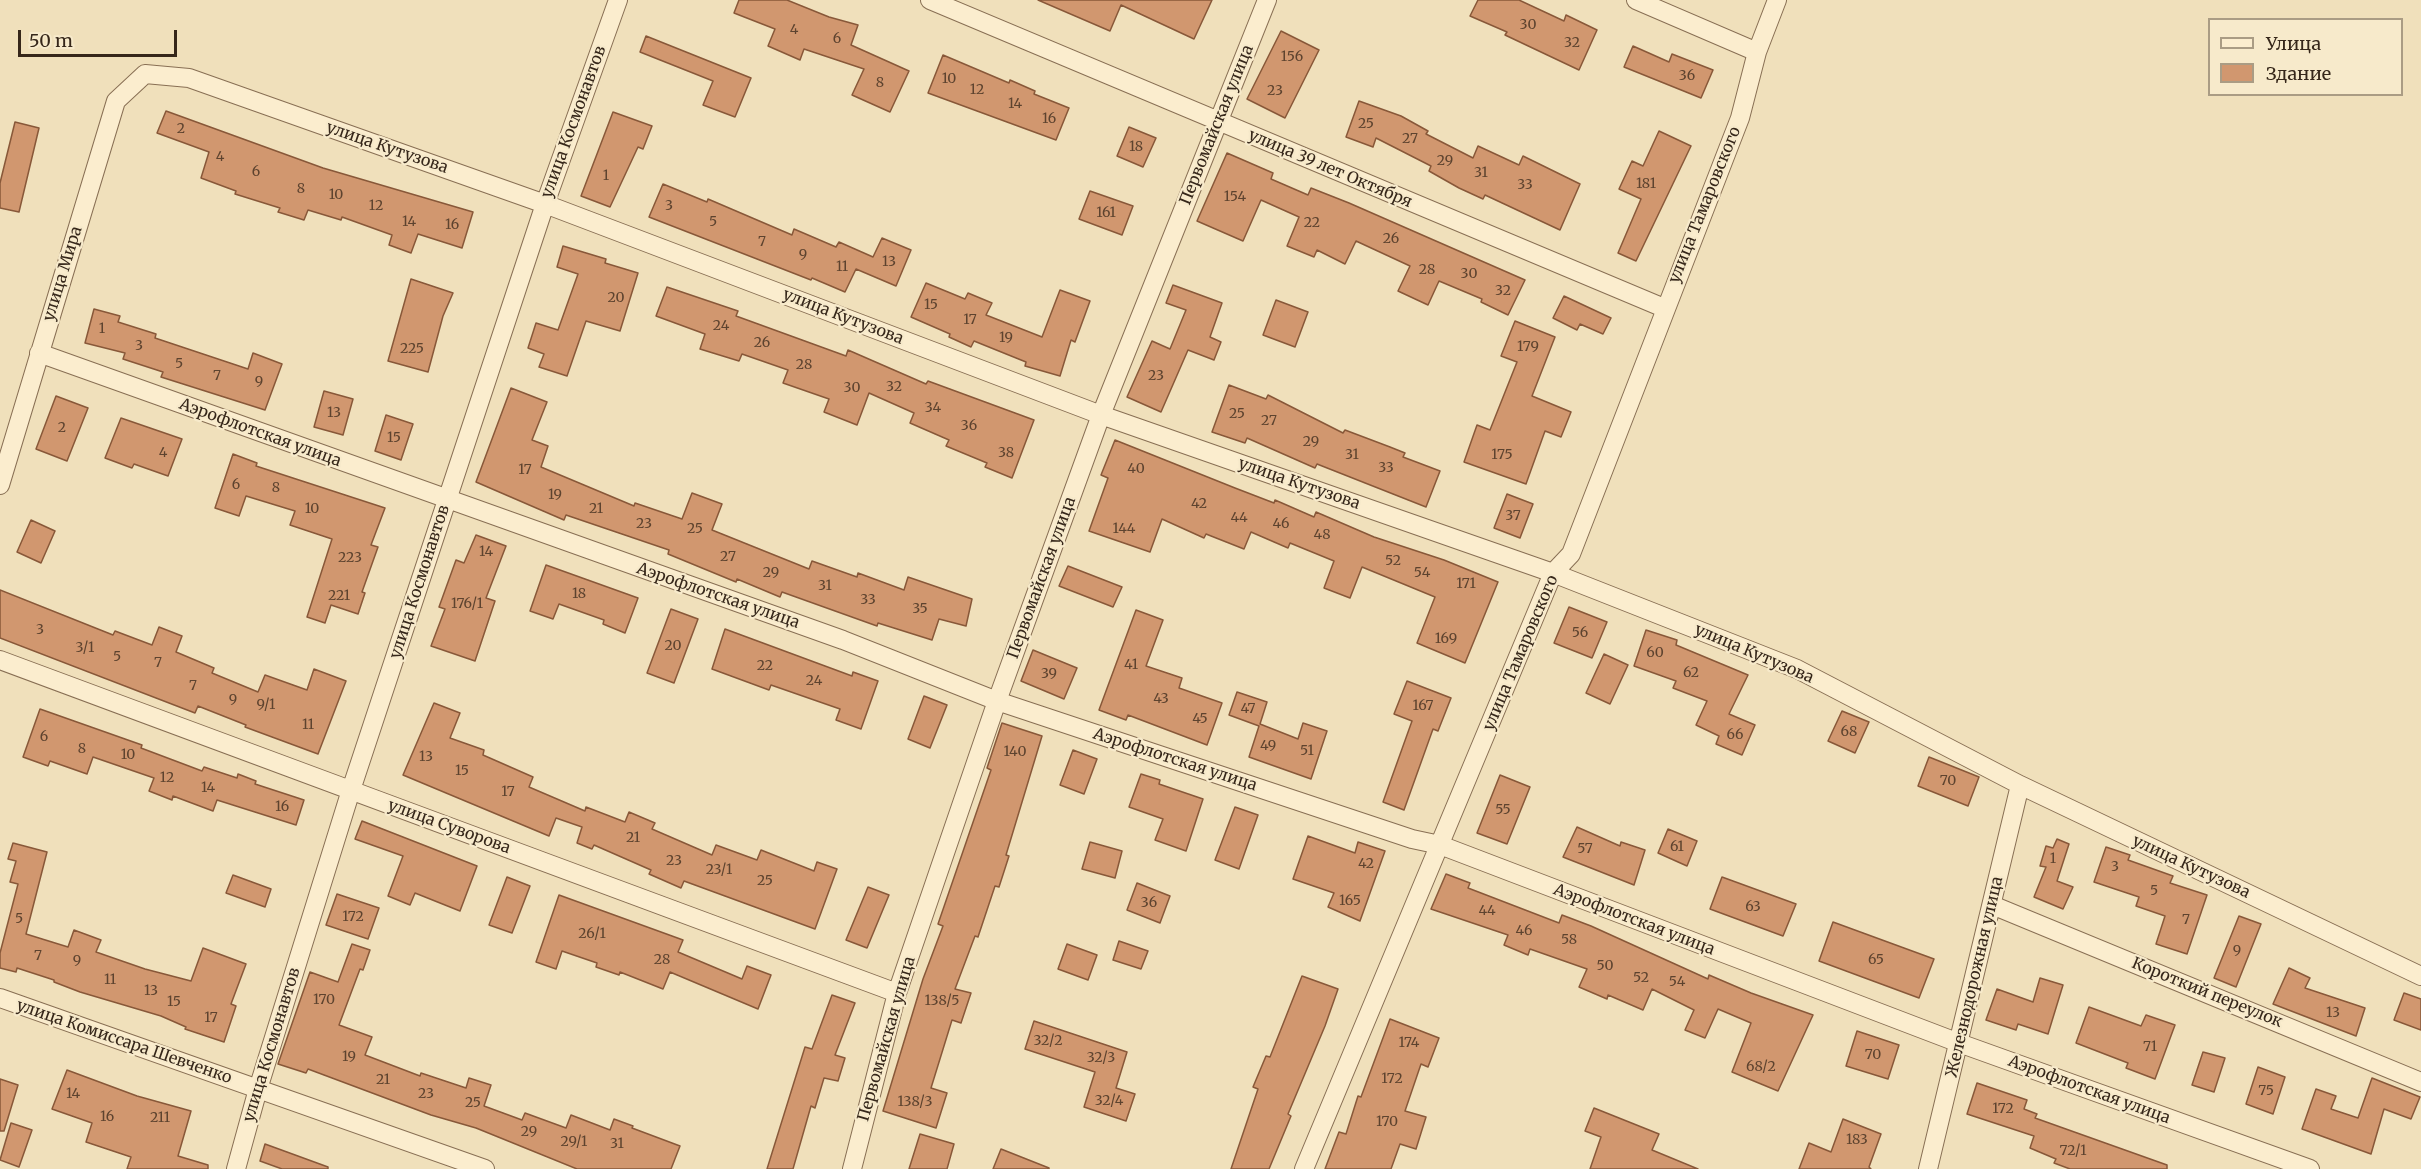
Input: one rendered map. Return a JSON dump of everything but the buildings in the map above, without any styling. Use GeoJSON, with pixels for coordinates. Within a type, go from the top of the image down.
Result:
{"type":"FeatureCollection","features":[{"type":"Feature","properties":{"kind":"street","name":"улица Космонавтов"},"geometry":{"type":"LineString","coordinates":[[236,1169],[258,1089],[351,790],[545,204],[618,0]]}},
{"type":"Feature","properties":{"kind":"street","name":"улица 39 лет Октября"},"geometry":{"type":"LineString","coordinates":[[930,0],[1218,123],[1664,308]]}},
{"type":"Feature","properties":{"kind":"street","name":"Первомайская улица"},"geometry":{"type":"LineString","coordinates":[[852,1169],[897,993],[998,701],[1101,415],[1267,0]]}},
{"type":"Feature","properties":{"kind":"street"},"geometry":{"type":"LineString","coordinates":[[1636,0],[1757,52]]}},
{"type":"Feature","properties":{"kind":"street","name":"улица Тамаровского"},"geometry":{"type":"LineString","coordinates":[[1304,1169],[1553,573],[1570,554],[1740,118],[1757,52],[1777,0]]}},
{"type":"Feature","properties":{"kind":"street","name":"улица Кутузова"},"geometry":{"type":"LineString","coordinates":[[145,74],[189,78],[545,204],[1101,415],[1553,573],[1797,669],[2020,785],[2421,976]]}},
{"type":"Feature","properties":{"kind":"street","name":"улица Мира"},"geometry":{"type":"LineString","coordinates":[[0,485],[116,101],[145,74]]}},
{"type":"Feature","properties":{"kind":"street","name":"Аэрофлотская улица"},"geometry":{"type":"LineString","coordinates":[[39,353],[843,640],[998,701],[1412,839],[1440,845],[1959,1043],[2310,1169]]}},
{"type":"Feature","properties":{"kind":"street","name":"улица Суворова"},"geometry":{"type":"LineString","coordinates":[[0,660],[897,993]]}},
{"type":"Feature","properties":{"kind":"street","name":"Железнодорожная улица"},"geometry":{"type":"LineString","coordinates":[[1928,1169],[2020,785]]}},
{"type":"Feature","properties":{"kind":"street","name":"Короткий переулок"},"geometry":{"type":"LineString","coordinates":[[1992,905],[2421,1082]]}},
{"type":"Feature","properties":{"kind":"street","name":"улица Комиссара Шевченко"},"geometry":{"type":"LineString","coordinates":[[0,998],[485,1169]]}}]}
